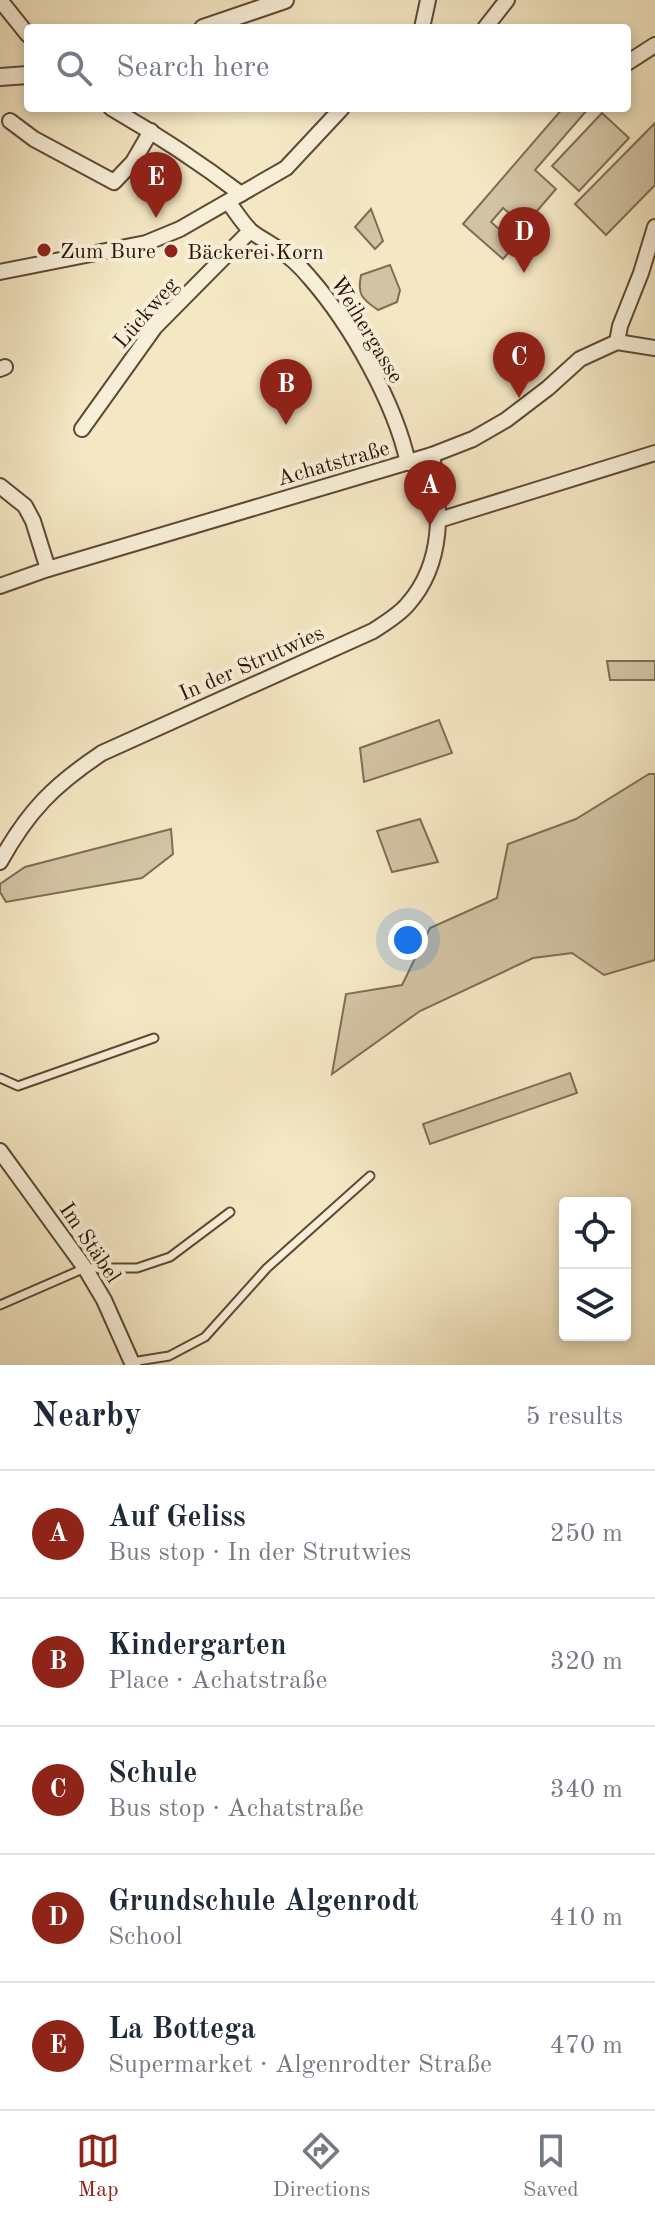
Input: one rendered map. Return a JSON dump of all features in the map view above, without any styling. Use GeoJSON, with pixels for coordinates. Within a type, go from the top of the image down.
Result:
{"type":"FeatureCollection","features":[{"type":"Feature","properties":{"kind":"street"},"geometry":{"type":"LineString","coordinates":[[0,0],[24,30]]}},
{"type":"Feature","properties":{"kind":"street"},"geometry":{"type":"LineString","coordinates":[[215,24],[285,0]]}},
{"type":"Feature","properties":{"kind":"street"},"geometry":{"type":"LineString","coordinates":[[423,24],[428,0]]}},
{"type":"Feature","properties":{"kind":"street"},"geometry":{"type":"LineString","coordinates":[[488,24],[507,0]]}},
{"type":"Feature","properties":{"kind":"street"},"geometry":{"type":"LineString","coordinates":[[631,60],[655,45]]}},
{"type":"Feature","properties":{"kind":"street"},"geometry":{"type":"LineString","coordinates":[[0,77],[24,75]]}},
{"type":"Feature","properties":{"kind":"street","name":"Weihergasse"},"geometry":{"type":"LineString","coordinates":[[118,112],[210,170],[235,198],[250,231],[282,251],[310,277],[363,355],[401,435],[408,463]]}},
{"type":"Feature","properties":{"kind":"street"},"geometry":{"type":"LineString","coordinates":[[0,272],[146,243],[180,229],[286,168],[338,112]]}},
{"type":"Feature","properties":{"kind":"street"},"geometry":{"type":"LineString","coordinates":[[10,121],[34,139],[114,182],[133,162],[151,131]]}},
{"type":"Feature","properties":{"kind":"street"},"geometry":{"type":"LineString","coordinates":[[655,227],[617,342],[655,348]]}},
{"type":"Feature","properties":{"kind":"street","name":"Lückweg"},"geometry":{"type":"LineString","coordinates":[[82,429],[155,327],[250,231]]}},
{"type":"Feature","properties":{"kind":"street","name":"Achatstraße"},"geometry":{"type":"LineString","coordinates":[[0,586],[48,569],[408,463],[473,439],[497,426],[548,388],[580,359],[617,342]]}},
{"type":"Feature","properties":{"kind":"street"},"geometry":{"type":"LineString","coordinates":[[439,520],[655,453]]}},
{"type":"Feature","properties":{"kind":"street","name":"In der Strutwies"},"geometry":{"type":"LineString","coordinates":[[0,862],[40,801],[70,774],[102,753],[373,631],[406,607],[423,584],[434,558],[439,520],[432,455]]}},
{"type":"Feature","properties":{"kind":"street"},"geometry":{"type":"LineString","coordinates":[[0,486],[25,506],[48,569]]}},
{"type":"Feature","properties":{"kind":"street","name":"Im Stäbel"},"geometry":{"type":"LineString","coordinates":[[0,1151],[85,1268],[104,1300],[132,1363]]}},
{"type":"Feature","properties":{"kind":"lane"},"geometry":{"type":"LineString","coordinates":[[0,1078],[18,1086],[154,1038]]}},
{"type":"Feature","properties":{"kind":"lane"},"geometry":{"type":"LineString","coordinates":[[132,1363],[169,1356],[205,1337],[267,1268],[370,1176]]}},
{"type":"Feature","properties":{"kind":"lane"},"geometry":{"type":"LineString","coordinates":[[0,1305],[85,1268],[137,1268],[170,1257],[230,1212]]}},
{"type":"Feature","properties":{"kind":"shaded area"},"geometry":{"type":"Polygon","coordinates":[[[560,112],[585,112],[535,170],[556,189],[524,226],[503,208],[491,222],[516,244],[503,259],[463,224],[560,112]]]}},
{"type":"Feature","properties":{"kind":"shaded area"},"geometry":{"type":"Polygon","coordinates":[[[602,113],[629,138],[579,191],[552,166],[602,113]]]}},
{"type":"Feature","properties":{"kind":"shaded area"},"geometry":{"type":"Polygon","coordinates":[[[655,123],[655,185],[606,235],[575,204],[655,123]]]}},
{"type":"Feature","properties":{"kind":"shaded area"},"geometry":{"type":"Polygon","coordinates":[[[371,209],[383,241],[375,249],[355,227],[371,209]]]}},
{"type":"Feature","properties":{"kind":"shaded area"},"geometry":{"type":"Polygon","coordinates":[[[390,265],[400,290],[397,302],[378,310],[362,296],[361,275],[390,265]]]}},
{"type":"Feature","properties":{"kind":"shaded area"},"geometry":{"type":"Polygon","coordinates":[[[607,661],[655,661],[655,680],[610,680],[607,661]]]}},
{"type":"Feature","properties":{"kind":"shaded area"},"geometry":{"type":"Polygon","coordinates":[[[439,720],[452,753],[364,782],[360,748],[439,720]]]}},
{"type":"Feature","properties":{"kind":"shaded area"},"geometry":{"type":"Polygon","coordinates":[[[649,774],[655,774],[655,960],[604,975],[572,953],[533,958],[420,1011],[332,1074],[346,994],[402,985],[430,928],[497,898],[508,844],[576,819],[649,774]]]}},
{"type":"Feature","properties":{"kind":"shaded area"},"geometry":{"type":"Polygon","coordinates":[[[420,819],[438,862],[392,872],[377,831],[420,819]]]}},
{"type":"Feature","properties":{"kind":"shaded area"},"geometry":{"type":"Polygon","coordinates":[[[171,829],[173,854],[142,878],[6,902],[0,892],[0,884],[25,867],[171,829]]]}},
{"type":"Feature","properties":{"kind":"shaded area"},"geometry":{"type":"Polygon","coordinates":[[[570,1073],[577,1093],[430,1144],[423,1124],[570,1073]]]}},
{"type":"Feature","properties":{"kind":"place","name":"La Bottega"},"geometry":{"type":"Point","coordinates":[156,218]}},
{"type":"Feature","properties":{"kind":"place","name":"Zum Bure"},"geometry":{"type":"Point","coordinates":[44,250]}},
{"type":"Feature","properties":{"kind":"place","name":"Bäckerei Korn"},"geometry":{"type":"Point","coordinates":[171,251]}},
{"type":"Feature","properties":{"kind":"place","name":"Grundschule Algenrodt"},"geometry":{"type":"Point","coordinates":[524,273]}},
{"type":"Feature","properties":{"kind":"place","name":"Schule"},"geometry":{"type":"Point","coordinates":[519,398]}},
{"type":"Feature","properties":{"kind":"place","name":"Kindergarten"},"geometry":{"type":"Point","coordinates":[286,425]}},
{"type":"Feature","properties":{"kind":"place","name":"Auf Geliss"},"geometry":{"type":"Point","coordinates":[430,526]}}]}
